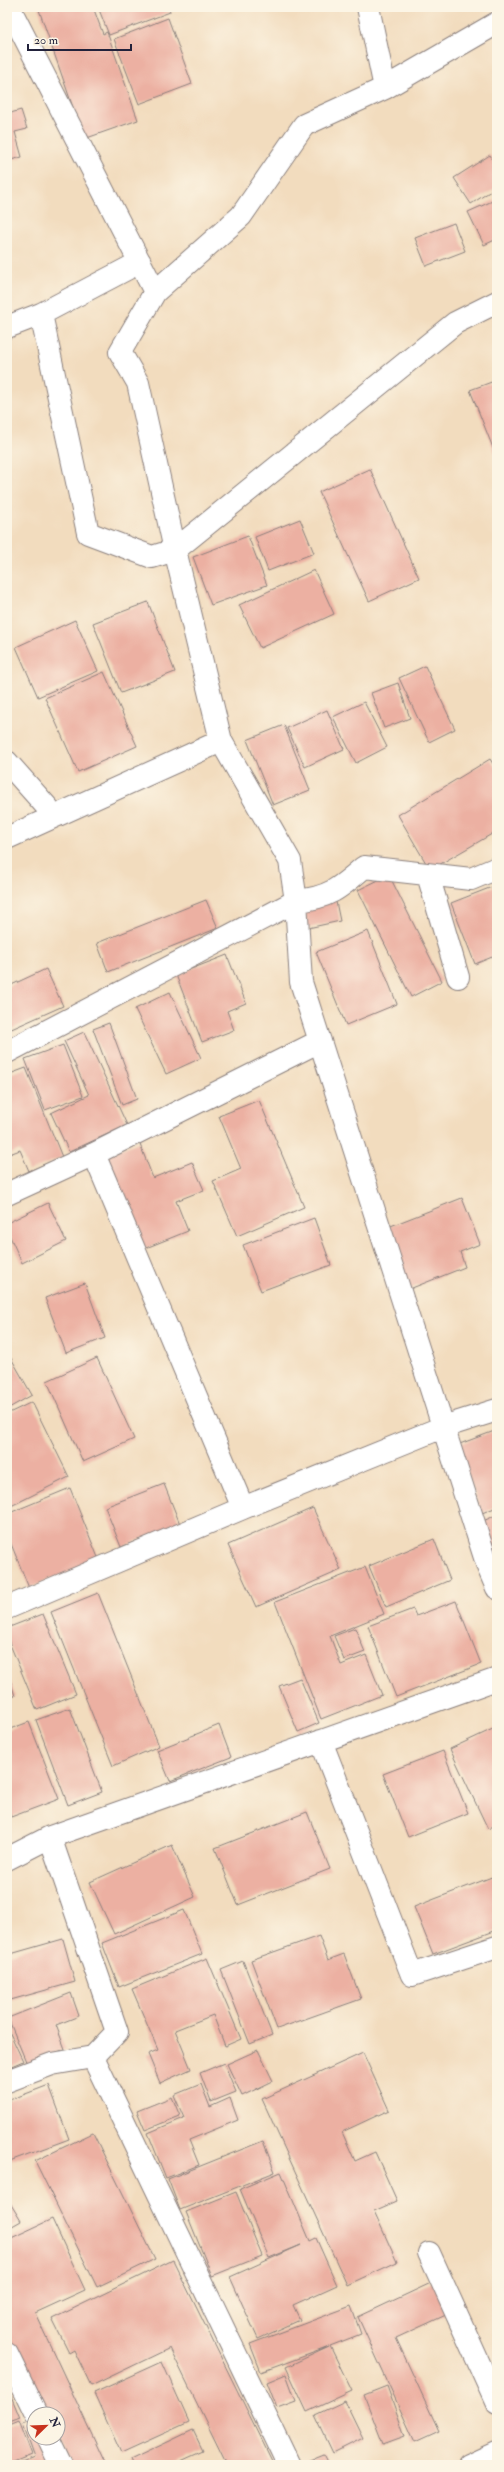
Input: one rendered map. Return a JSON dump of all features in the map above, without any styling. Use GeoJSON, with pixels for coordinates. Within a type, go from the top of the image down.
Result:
{"type":"FeatureCollection","features":[{"type":"Feature","properties":{"kind":"main road"},"geometry":{"type":"LineString","coordinates":[[9,7],[155,292]]}},
{"type":"Feature","properties":{"kind":"main road"},"geometry":{"type":"LineString","coordinates":[[368,7],[385,88]]}},
{"type":"Feature","properties":{"kind":"main road"},"geometry":{"type":"LineString","coordinates":[[497,23],[385,88],[304,125],[241,216],[155,292],[120,352],[138,383],[175,550],[221,741],[290,861],[296,901],[301,982],[488,1567],[497,1588]]}},
{"type":"Feature","properties":{"kind":"main road"},"geometry":{"type":"LineString","coordinates":[[7,327],[41,314],[140,262]]}},
{"type":"Feature","properties":{"kind":"main road"},"geometry":{"type":"LineString","coordinates":[[41,314],[88,533],[152,557],[175,550],[455,323],[497,302]]}},
{"type":"Feature","properties":{"kind":"main road"},"geometry":{"type":"LineString","coordinates":[[7,838],[221,741]]}},
{"type":"Feature","properties":{"kind":"main road"},"geometry":{"type":"LineString","coordinates":[[7,762],[55,816]]}},
{"type":"Feature","properties":{"kind":"main road"},"geometry":{"type":"LineString","coordinates":[[7,1052],[296,901],[310,900],[335,892],[364,867],[471,879],[497,868]]}},
{"type":"Feature","properties":{"kind":"main road"},"geometry":{"type":"LineString","coordinates":[[428,875],[458,977]]}},
{"type":"Feature","properties":{"kind":"main road"},"geometry":{"type":"LineString","coordinates":[[7,1194],[94,1154],[320,1041]]}},
{"type":"Feature","properties":{"kind":"main road"},"geometry":{"type":"LineString","coordinates":[[94,1154],[243,1508]]}},
{"type":"Feature","properties":{"kind":"main road"},"geometry":{"type":"LineString","coordinates":[[9,1601],[443,1427],[497,1410]]}},
{"type":"Feature","properties":{"kind":"main road"},"geometry":{"type":"LineString","coordinates":[[7,1859],[50,1836],[497,1679]]}},
{"type":"Feature","properties":{"kind":"main road"},"geometry":{"type":"LineString","coordinates":[[321,1741],[412,1975],[497,1947]]}},
{"type":"Feature","properties":{"kind":"main road"},"geometry":{"type":"LineString","coordinates":[[7,2081],[52,2064],[93,2057],[117,2032],[50,1836]]}},
{"type":"Feature","properties":{"kind":"main road"},"geometry":{"type":"LineString","coordinates":[[93,2057],[289,2465]]}},
{"type":"Feature","properties":{"kind":"main road"},"geometry":{"type":"LineString","coordinates":[[429,2253],[497,2403]]}},
{"type":"Feature","properties":{"kind":"main road"},"geometry":{"type":"LineString","coordinates":[[7,2354],[32,2406]]}},
{"type":"Feature","properties":{"kind":"main road"},"geometry":{"type":"LineString","coordinates":[[52,2446],[61,2465]]}},
{"type":"Feature","properties":{"kind":"main road"},"geometry":{"type":"LineString","coordinates":[[469,2465],[497,2452]]}},
{"type":"Feature","properties":{"kind":"building"},"geometry":{"type":"Polygon","coordinates":[[[38,7],[93,7],[103,34],[107,32],[138,120],[84,139],[38,7]]]}},
{"type":"Feature","properties":{"kind":"building"},"geometry":{"type":"Polygon","coordinates":[[[98,7],[169,7],[170,12],[109,35],[98,7]]]}},
{"type":"Feature","properties":{"kind":"building"},"geometry":{"type":"Polygon","coordinates":[[[168,18],[192,84],[139,104],[114,39],[168,18]]]}},
{"type":"Feature","properties":{"kind":"building"},"geometry":{"type":"Polygon","coordinates":[[[21,110],[27,129],[15,132],[22,157],[7,161],[7,114],[21,110]]]}},
{"type":"Feature","properties":{"kind":"building"},"geometry":{"type":"Polygon","coordinates":[[[490,155],[497,167],[497,187],[471,204],[454,178],[490,155]]]}},
{"type":"Feature","properties":{"kind":"building"},"geometry":{"type":"Polygon","coordinates":[[[497,199],[497,239],[484,245],[468,212],[497,199]]]}},
{"type":"Feature","properties":{"kind":"building"},"geometry":{"type":"Polygon","coordinates":[[[454,223],[465,251],[426,266],[415,238],[454,223]]]}},
{"type":"Feature","properties":{"kind":"building"},"geometry":{"type":"Polygon","coordinates":[[[497,380],[497,458],[470,390],[497,380]]]}},
{"type":"Feature","properties":{"kind":"building"},"geometry":{"type":"Polygon","coordinates":[[[370,469],[419,578],[369,601],[319,492],[370,469]]]}},
{"type":"Feature","properties":{"kind":"building"},"geometry":{"type":"Polygon","coordinates":[[[300,519],[314,553],[268,571],[255,537],[300,519]]]}},
{"type":"Feature","properties":{"kind":"building"},"geometry":{"type":"Polygon","coordinates":[[[248,536],[267,585],[211,605],[193,557],[248,536]]]}},
{"type":"Feature","properties":{"kind":"building"},"geometry":{"type":"Polygon","coordinates":[[[314,570],[334,614],[260,648],[239,605],[314,570]]]}},
{"type":"Feature","properties":{"kind":"building"},"geometry":{"type":"Polygon","coordinates":[[[148,602],[175,672],[121,693],[93,623],[148,602]]]}},
{"type":"Feature","properties":{"kind":"building"},"geometry":{"type":"Polygon","coordinates":[[[75,620],[98,671],[38,697],[16,647],[75,620]]]}},
{"type":"Feature","properties":{"kind":"building"},"geometry":{"type":"Polygon","coordinates":[[[425,666],[455,729],[429,742],[399,678],[425,666]]]}},
{"type":"Feature","properties":{"kind":"building"},"geometry":{"type":"Polygon","coordinates":[[[104,672],[137,746],[78,772],[45,698],[104,672]]]}},
{"type":"Feature","properties":{"kind":"building"},"geometry":{"type":"Polygon","coordinates":[[[398,683],[410,718],[384,728],[371,693],[398,683]]]}},
{"type":"Feature","properties":{"kind":"building"},"geometry":{"type":"Polygon","coordinates":[[[364,702],[387,747],[356,763],[333,717],[364,702]]]}},
{"type":"Feature","properties":{"kind":"building"},"geometry":{"type":"Polygon","coordinates":[[[327,710],[344,749],[305,767],[287,728],[327,710]]]}},
{"type":"Feature","properties":{"kind":"building"},"geometry":{"type":"Polygon","coordinates":[[[284,725],[310,790],[273,805],[247,740],[284,725]]]}},
{"type":"Feature","properties":{"kind":"building"},"geometry":{"type":"Polygon","coordinates":[[[490,759],[497,770],[497,831],[430,870],[398,815],[490,759]]]}},
{"type":"Feature","properties":{"kind":"building"},"geometry":{"type":"Polygon","coordinates":[[[389,875],[442,981],[411,997],[358,890],[389,875]]]}},
{"type":"Feature","properties":{"kind":"building"},"geometry":{"type":"Polygon","coordinates":[[[497,885],[497,955],[475,964],[451,903],[497,885]]]}},
{"type":"Feature","properties":{"kind":"building"},"geometry":{"type":"Polygon","coordinates":[[[335,897],[340,921],[308,928],[303,904],[335,897]]]}},
{"type":"Feature","properties":{"kind":"building"},"geometry":{"type":"Polygon","coordinates":[[[206,900],[218,928],[108,972],[97,943],[206,900]]]}},
{"type":"Feature","properties":{"kind":"building"},"geometry":{"type":"Polygon","coordinates":[[[368,931],[397,1004],[346,1025],[316,952],[368,931]]]}},
{"type":"Feature","properties":{"kind":"building"},"geometry":{"type":"Polygon","coordinates":[[[227,955],[246,1003],[227,1011],[234,1030],[202,1042],[176,975],[227,955]]]}},
{"type":"Feature","properties":{"kind":"building"},"geometry":{"type":"Polygon","coordinates":[[[46,969],[63,1006],[7,1031],[7,987],[46,969]]]}},
{"type":"Feature","properties":{"kind":"building"},"geometry":{"type":"Polygon","coordinates":[[[170,992],[201,1058],[166,1074],[135,1009],[170,992]]]}},
{"type":"Feature","properties":{"kind":"building"},"geometry":{"type":"Polygon","coordinates":[[[109,1023],[137,1099],[122,1105],[93,1029],[109,1023]]]}},
{"type":"Feature","properties":{"kind":"building"},"geometry":{"type":"Polygon","coordinates":[[[84,1032],[127,1125],[69,1152],[51,1113],[89,1095],[64,1041],[84,1032]]]}},
{"type":"Feature","properties":{"kind":"building"},"geometry":{"type":"Polygon","coordinates":[[[63,1045],[83,1096],[45,1110],[25,1059],[63,1045]]]}},
{"type":"Feature","properties":{"kind":"building"},"geometry":{"type":"Polygon","coordinates":[[[26,1068],[62,1157],[29,1171],[20,1150],[7,1155],[7,1075],[26,1068]]]}},
{"type":"Feature","properties":{"kind":"building"},"geometry":{"type":"Polygon","coordinates":[[[259,1100],[304,1207],[237,1236],[213,1181],[241,1169],[219,1116],[259,1100]]]}},
{"type":"Feature","properties":{"kind":"building"},"geometry":{"type":"Polygon","coordinates":[[[139,1142],[153,1178],[192,1162],[204,1190],[176,1201],[188,1231],[141,1250],[103,1156],[139,1142]]]}},
{"type":"Feature","properties":{"kind":"building"},"geometry":{"type":"Polygon","coordinates":[[[462,1198],[480,1244],[460,1252],[465,1267],[407,1290],[383,1229],[462,1198]]]}},
{"type":"Feature","properties":{"kind":"building"},"geometry":{"type":"Polygon","coordinates":[[[48,1203],[66,1241],[22,1263],[7,1230],[7,1223],[48,1203]]]}},
{"type":"Feature","properties":{"kind":"building"},"geometry":{"type":"Polygon","coordinates":[[[314,1218],[331,1265],[261,1291],[243,1245],[314,1218]]]}},
{"type":"Feature","properties":{"kind":"building"},"geometry":{"type":"Polygon","coordinates":[[[85,1283],[105,1338],[66,1353],[45,1298],[85,1283]]]}},
{"type":"Feature","properties":{"kind":"building"},"geometry":{"type":"Polygon","coordinates":[[[11,1358],[32,1395],[7,1409],[7,1360],[11,1358]]]}},
{"type":"Feature","properties":{"kind":"building"},"geometry":{"type":"Polygon","coordinates":[[[97,1358],[134,1439],[83,1462],[47,1381],[97,1358]]]}},
{"type":"Feature","properties":{"kind":"building"},"geometry":{"type":"Polygon","coordinates":[[[32,1402],[69,1477],[7,1508],[7,1414],[32,1402]]]}},
{"type":"Feature","properties":{"kind":"building"},"geometry":{"type":"Polygon","coordinates":[[[497,1430],[497,1507],[482,1513],[457,1445],[497,1430]]]}},
{"type":"Feature","properties":{"kind":"building"},"geometry":{"type":"Polygon","coordinates":[[[164,1484],[180,1524],[121,1547],[105,1507],[164,1484]]]}},
{"type":"Feature","properties":{"kind":"building"},"geometry":{"type":"Polygon","coordinates":[[[70,1488],[99,1560],[29,1588],[7,1534],[7,1514],[70,1488]]]}},
{"type":"Feature","properties":{"kind":"building"},"geometry":{"type":"Polygon","coordinates":[[[313,1508],[341,1570],[256,1607],[228,1545],[313,1508]]]}},
{"type":"Feature","properties":{"kind":"building"},"geometry":{"type":"Polygon","coordinates":[[[497,1515],[497,1554],[483,1521],[497,1515]]]}},
{"type":"Feature","properties":{"kind":"building"},"geometry":{"type":"Polygon","coordinates":[[[434,1539],[450,1580],[386,1607],[369,1566],[434,1539]]]}},
{"type":"Feature","properties":{"kind":"building"},"geometry":{"type":"Polygon","coordinates":[[[365,1567],[384,1614],[330,1636],[341,1665],[366,1655],[382,1695],[321,1719],[275,1602],[365,1567]]]}},
{"type":"Feature","properties":{"kind":"building"},"geometry":{"type":"Polygon","coordinates":[[[98,1593],[159,1746],[113,1766],[51,1612],[98,1593]]]}},
{"type":"Feature","properties":{"kind":"building"},"geometry":{"type":"Polygon","coordinates":[[[456,1601],[481,1664],[396,1697],[368,1626],[413,1609],[416,1616],[456,1601]]]}},
{"type":"Feature","properties":{"kind":"building"},"geometry":{"type":"Polygon","coordinates":[[[43,1614],[76,1694],[37,1710],[7,1637],[7,1628],[43,1614]]]}},
{"type":"Feature","properties":{"kind":"building"},"geometry":{"type":"Polygon","coordinates":[[[355,1628],[365,1652],[344,1660],[334,1636],[355,1628]]]}},
{"type":"Feature","properties":{"kind":"building"},"geometry":{"type":"Polygon","coordinates":[[[7,1670],[15,1696],[7,1699],[7,1670]]]}},
{"type":"Feature","properties":{"kind":"building"},"geometry":{"type":"Polygon","coordinates":[[[300,1678],[319,1723],[298,1732],[279,1686],[300,1678]]]}},
{"type":"Feature","properties":{"kind":"building"},"geometry":{"type":"Polygon","coordinates":[[[70,1708],[102,1792],[68,1805],[36,1720],[70,1708]]]}},
{"type":"Feature","properties":{"kind":"building"},"geometry":{"type":"Polygon","coordinates":[[[29,1722],[59,1799],[11,1817],[7,1807],[7,1730],[29,1722]]]}},
{"type":"Feature","properties":{"kind":"building"},"geometry":{"type":"Polygon","coordinates":[[[219,1725],[231,1757],[170,1781],[157,1750],[219,1725]]]}},
{"type":"Feature","properties":{"kind":"building"},"geometry":{"type":"Polygon","coordinates":[[[497,1727],[497,1824],[488,1829],[450,1749],[497,1727]]]}},
{"type":"Feature","properties":{"kind":"building"},"geometry":{"type":"Polygon","coordinates":[[[443,1751],[468,1813],[408,1837],[383,1774],[443,1751]]]}},
{"type":"Feature","properties":{"kind":"building"},"geometry":{"type":"Polygon","coordinates":[[[307,1812],[330,1869],[238,1905],[215,1848],[307,1812]]]}},
{"type":"Feature","properties":{"kind":"building"},"geometry":{"type":"Polygon","coordinates":[[[172,1845],[195,1897],[114,1934],[90,1882],[172,1845]]]}},
{"type":"Feature","properties":{"kind":"building"},"geometry":{"type":"Polygon","coordinates":[[[497,1875],[497,1930],[433,1954],[414,1907],[497,1875]]]}},
{"type":"Feature","properties":{"kind":"building"},"geometry":{"type":"Polygon","coordinates":[[[184,1910],[202,1954],[119,1987],[102,1943],[184,1910]]]}},
{"type":"Feature","properties":{"kind":"building"},"geometry":{"type":"Polygon","coordinates":[[[319,1936],[328,1960],[344,1954],[361,1999],[277,2029],[251,1960],[319,1936]]]}},
{"type":"Feature","properties":{"kind":"building"},"geometry":{"type":"Polygon","coordinates":[[[63,1939],[75,1982],[7,2001],[7,1955],[63,1939]]]}},
{"type":"Feature","properties":{"kind":"building"},"geometry":{"type":"Polygon","coordinates":[[[207,1958],[241,2039],[225,2046],[213,2015],[175,2030],[191,2069],[160,2083],[148,2054],[158,2050],[132,1989],[207,1958]]]}},
{"type":"Feature","properties":{"kind":"building"},"geometry":{"type":"Polygon","coordinates":[[[243,1961],[272,2035],[250,2044],[221,1970],[243,1961]]]}},
{"type":"Feature","properties":{"kind":"building"},"geometry":{"type":"Polygon","coordinates":[[[71,1993],[79,2016],[56,2025],[65,2049],[27,2064],[8,2018],[71,1993]]]}},
{"type":"Feature","properties":{"kind":"building"},"geometry":{"type":"Polygon","coordinates":[[[7,2027],[23,2061],[7,2068],[7,2027]]]}},
{"type":"Feature","properties":{"kind":"building"},"geometry":{"type":"Polygon","coordinates":[[[258,2050],[273,2081],[242,2096],[227,2064],[258,2050]]]}},
{"type":"Feature","properties":{"kind":"building"},"geometry":{"type":"Polygon","coordinates":[[[363,2053],[389,2110],[342,2132],[355,2161],[375,2152],[397,2201],[374,2211],[397,2262],[347,2285],[262,2099],[363,2053]]]}},
{"type":"Feature","properties":{"kind":"building"},"geometry":{"type":"Polygon","coordinates":[[[224,2063],[236,2092],[211,2102],[200,2073],[224,2063]]]}},
{"type":"Feature","properties":{"kind":"building"},"geometry":{"type":"Polygon","coordinates":[[[201,2084],[210,2107],[230,2098],[238,2120],[189,2140],[199,2165],[166,2178],[148,2133],[184,2118],[174,2095],[201,2084]]]}},
{"type":"Feature","properties":{"kind":"building"},"geometry":{"type":"Polygon","coordinates":[[[49,2085],[69,2139],[7,2162],[7,2101],[49,2085]]]}},
{"type":"Feature","properties":{"kind":"building"},"geometry":{"type":"Polygon","coordinates":[[[172,2097],[180,2116],[145,2130],[137,2111],[172,2097]]]}},
{"type":"Feature","properties":{"kind":"building"},"geometry":{"type":"Polygon","coordinates":[[[93,2133],[155,2259],[97,2287],[35,2161],[93,2133]]]}},
{"type":"Feature","properties":{"kind":"building"},"geometry":{"type":"Polygon","coordinates":[[[263,2141],[275,2172],[180,2210],[168,2179],[263,2141]]]}},
{"type":"Feature","properties":{"kind":"building"},"geometry":{"type":"Polygon","coordinates":[[[281,2172],[310,2241],[316,2238],[337,2285],[293,2305],[300,2320],[258,2339],[230,2277],[301,2245],[269,2258],[240,2189],[281,2172]]]}},
{"type":"Feature","properties":{"kind":"building"},"geometry":{"type":"Polygon","coordinates":[[[236,2192],[262,2256],[212,2276],[186,2212],[236,2192]]]}},
{"type":"Feature","properties":{"kind":"building"},"geometry":{"type":"Polygon","coordinates":[[[7,2198],[21,2221],[7,2229],[7,2198]]]}},
{"type":"Feature","properties":{"kind":"building"},"geometry":{"type":"Polygon","coordinates":[[[52,2219],[85,2290],[35,2313],[106,2465],[73,2465],[64,2446],[66,2446],[66,2406],[38,2406],[7,2339],[7,2240],[52,2219]]]}},
{"type":"Feature","properties":{"kind":"building"},"geometry":{"type":"Polygon","coordinates":[[[173,2260],[274,2465],[227,2465],[170,2348],[91,2386],[74,2350],[69,2353],[52,2319],[173,2260]]]}},
{"type":"Feature","properties":{"kind":"building"},"geometry":{"type":"Polygon","coordinates":[[[433,2282],[448,2314],[396,2338],[439,2431],[415,2442],[358,2317],[433,2282]]]}},
{"type":"Feature","properties":{"kind":"building"},"geometry":{"type":"Polygon","coordinates":[[[351,2306],[361,2334],[330,2346],[352,2391],[307,2412],[286,2367],[329,2347],[261,2372],[250,2344],[351,2306]]]}},
{"type":"Feature","properties":{"kind":"building"},"geometry":{"type":"Polygon","coordinates":[[[162,2362],[189,2422],[121,2453],[94,2393],[162,2362]]]}},
{"type":"Feature","properties":{"kind":"building"},"geometry":{"type":"Polygon","coordinates":[[[286,2374],[296,2401],[277,2408],[267,2382],[286,2374]]]}},
{"type":"Feature","properties":{"kind":"building"},"geometry":{"type":"Polygon","coordinates":[[[7,2386],[20,2418],[7,2423],[7,2386]]]}},
{"type":"Feature","properties":{"kind":"building"},"geometry":{"type":"Polygon","coordinates":[[[387,2386],[405,2436],[383,2444],[364,2395],[387,2386]]]}},
{"type":"Feature","properties":{"kind":"building"},"geometry":{"type":"Polygon","coordinates":[[[345,2401],[363,2438],[333,2453],[315,2415],[345,2401]]]}},
{"type":"Feature","properties":{"kind":"building"},"geometry":{"type":"Polygon","coordinates":[[[19,2421],[26,2439],[26,2446],[29,2446],[32,2455],[7,2465],[7,2426],[19,2421]]]}},
{"type":"Feature","properties":{"kind":"building"},"geometry":{"type":"Polygon","coordinates":[[[26,2423],[26,2432],[23,2424],[26,2423]]]}},
{"type":"Feature","properties":{"kind":"building"},"geometry":{"type":"Polygon","coordinates":[[[193,2430],[203,2451],[172,2465],[132,2465],[130,2460],[193,2430]]]}},
{"type":"Feature","properties":{"kind":"building"},"geometry":{"type":"Polygon","coordinates":[[[31,2446],[46,2446],[52,2463],[15,2465],[35,2457],[31,2446]]]}},
{"type":"Feature","properties":{"kind":"building"},"geometry":{"type":"Polygon","coordinates":[[[323,2455],[328,2465],[304,2465],[303,2463],[323,2455]]]}}]}
